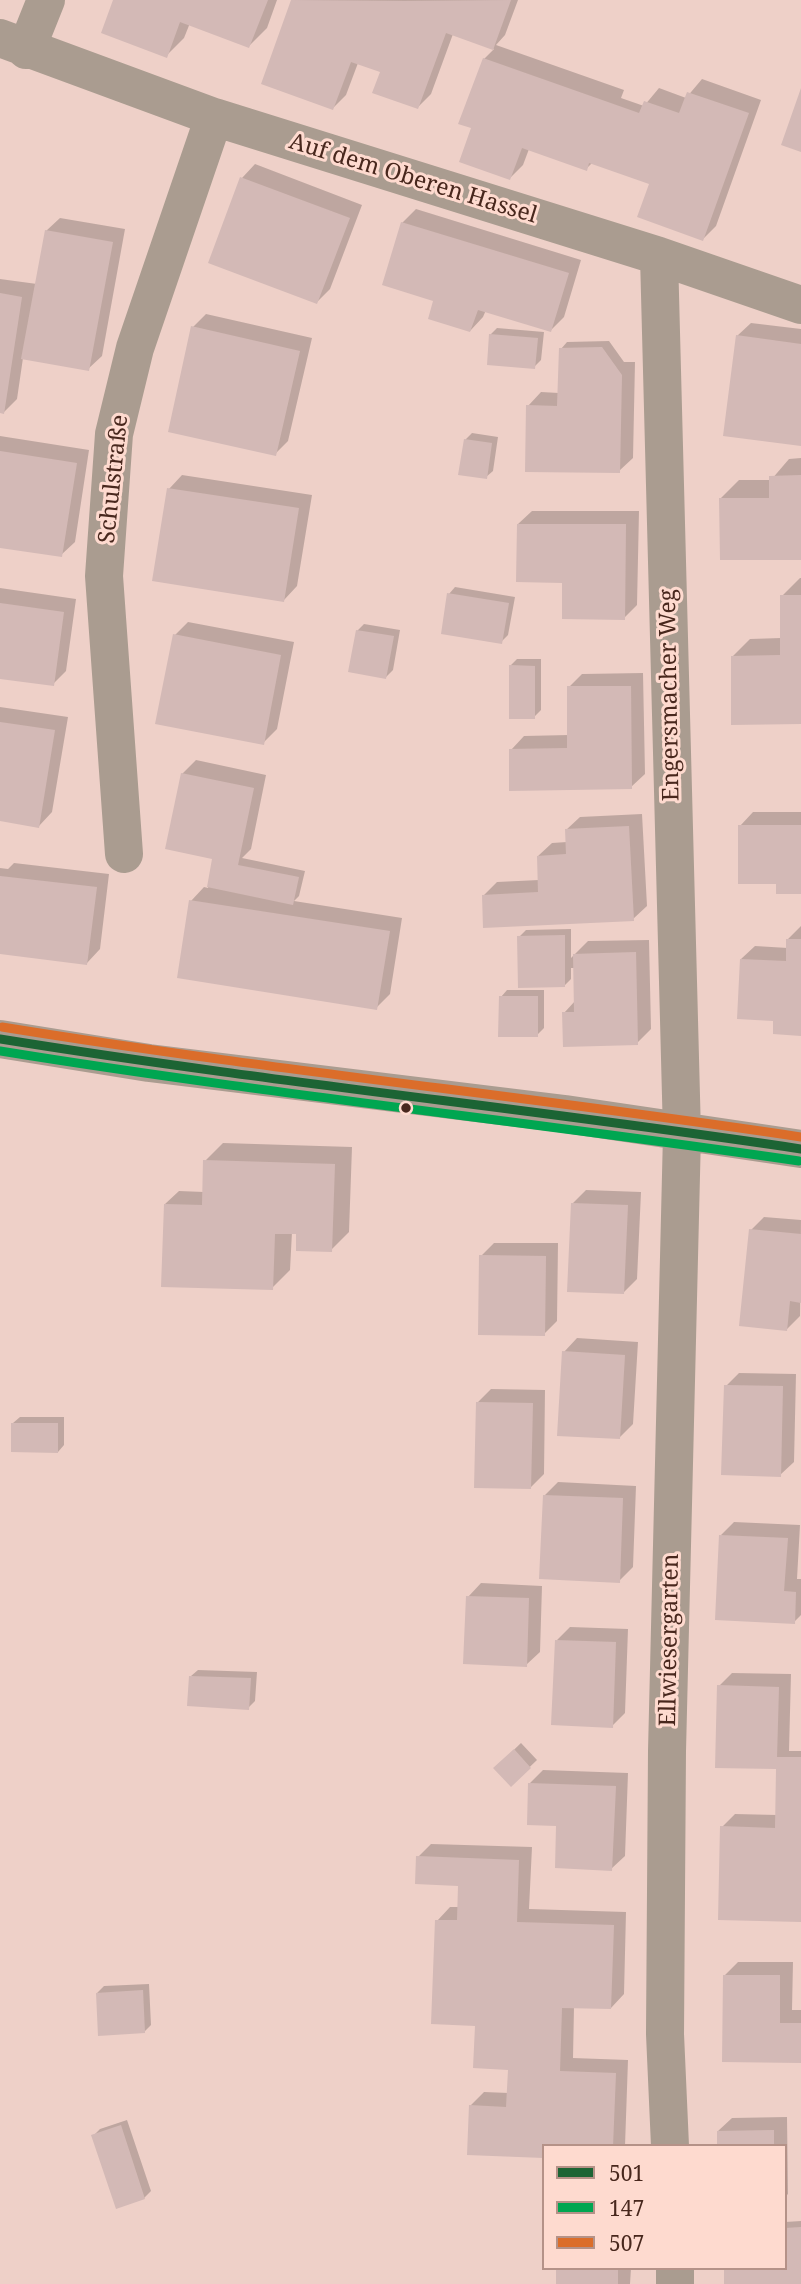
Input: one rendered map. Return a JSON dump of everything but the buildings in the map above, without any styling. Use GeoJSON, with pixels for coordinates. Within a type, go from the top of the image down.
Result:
{"type":"FeatureCollection","features":[{"type":"Feature","properties":{"kind":"street"},"geometry":{"type":"LineString","coordinates":[[13,44],[46,0]]}},
{"type":"Feature","properties":{"kind":"street","name":"Auf dem Oberen Hassel"},"geometry":{"type":"LineString","coordinates":[[13,44],[214,117],[659,256],[801,305]]}},
{"type":"Feature","properties":{"kind":"street","name":"Schulstraße"},"geometry":{"type":"LineString","coordinates":[[124,854],[104,576],[114,434],[135,348],[214,117]]}},
{"type":"Feature","properties":{"kind":"street","name":"Engersmacher Weg"},"geometry":{"type":"LineString","coordinates":[[659,256],[682,1134]]}},
{"type":"Feature","properties":{"kind":"street"},"geometry":{"type":"LineString","coordinates":[[0,1039],[149,1063],[565,1114],[682,1134],[801,1149]]}},
{"type":"Feature","properties":{"kind":"street","name":"Ellwiesergarten"},"geometry":{"type":"LineString","coordinates":[[670,2144],[665,2034],[667,1751],[682,1134]]}},
{"type":"Feature","properties":{"kind":"transit line","name":"507"},"geometry":{"type":"LineString","coordinates":[[2,1027],[201,1057],[801,1137]]}},
{"type":"Feature","properties":{"kind":"transit line","name":"501"},"geometry":{"type":"LineString","coordinates":[[0,1039],[200,1069],[801,1149]]}},
{"type":"Feature","properties":{"kind":"transit line","name":"147"},"geometry":{"type":"LineString","coordinates":[[0,1051],[199,1081],[799,1161]]}}]}
